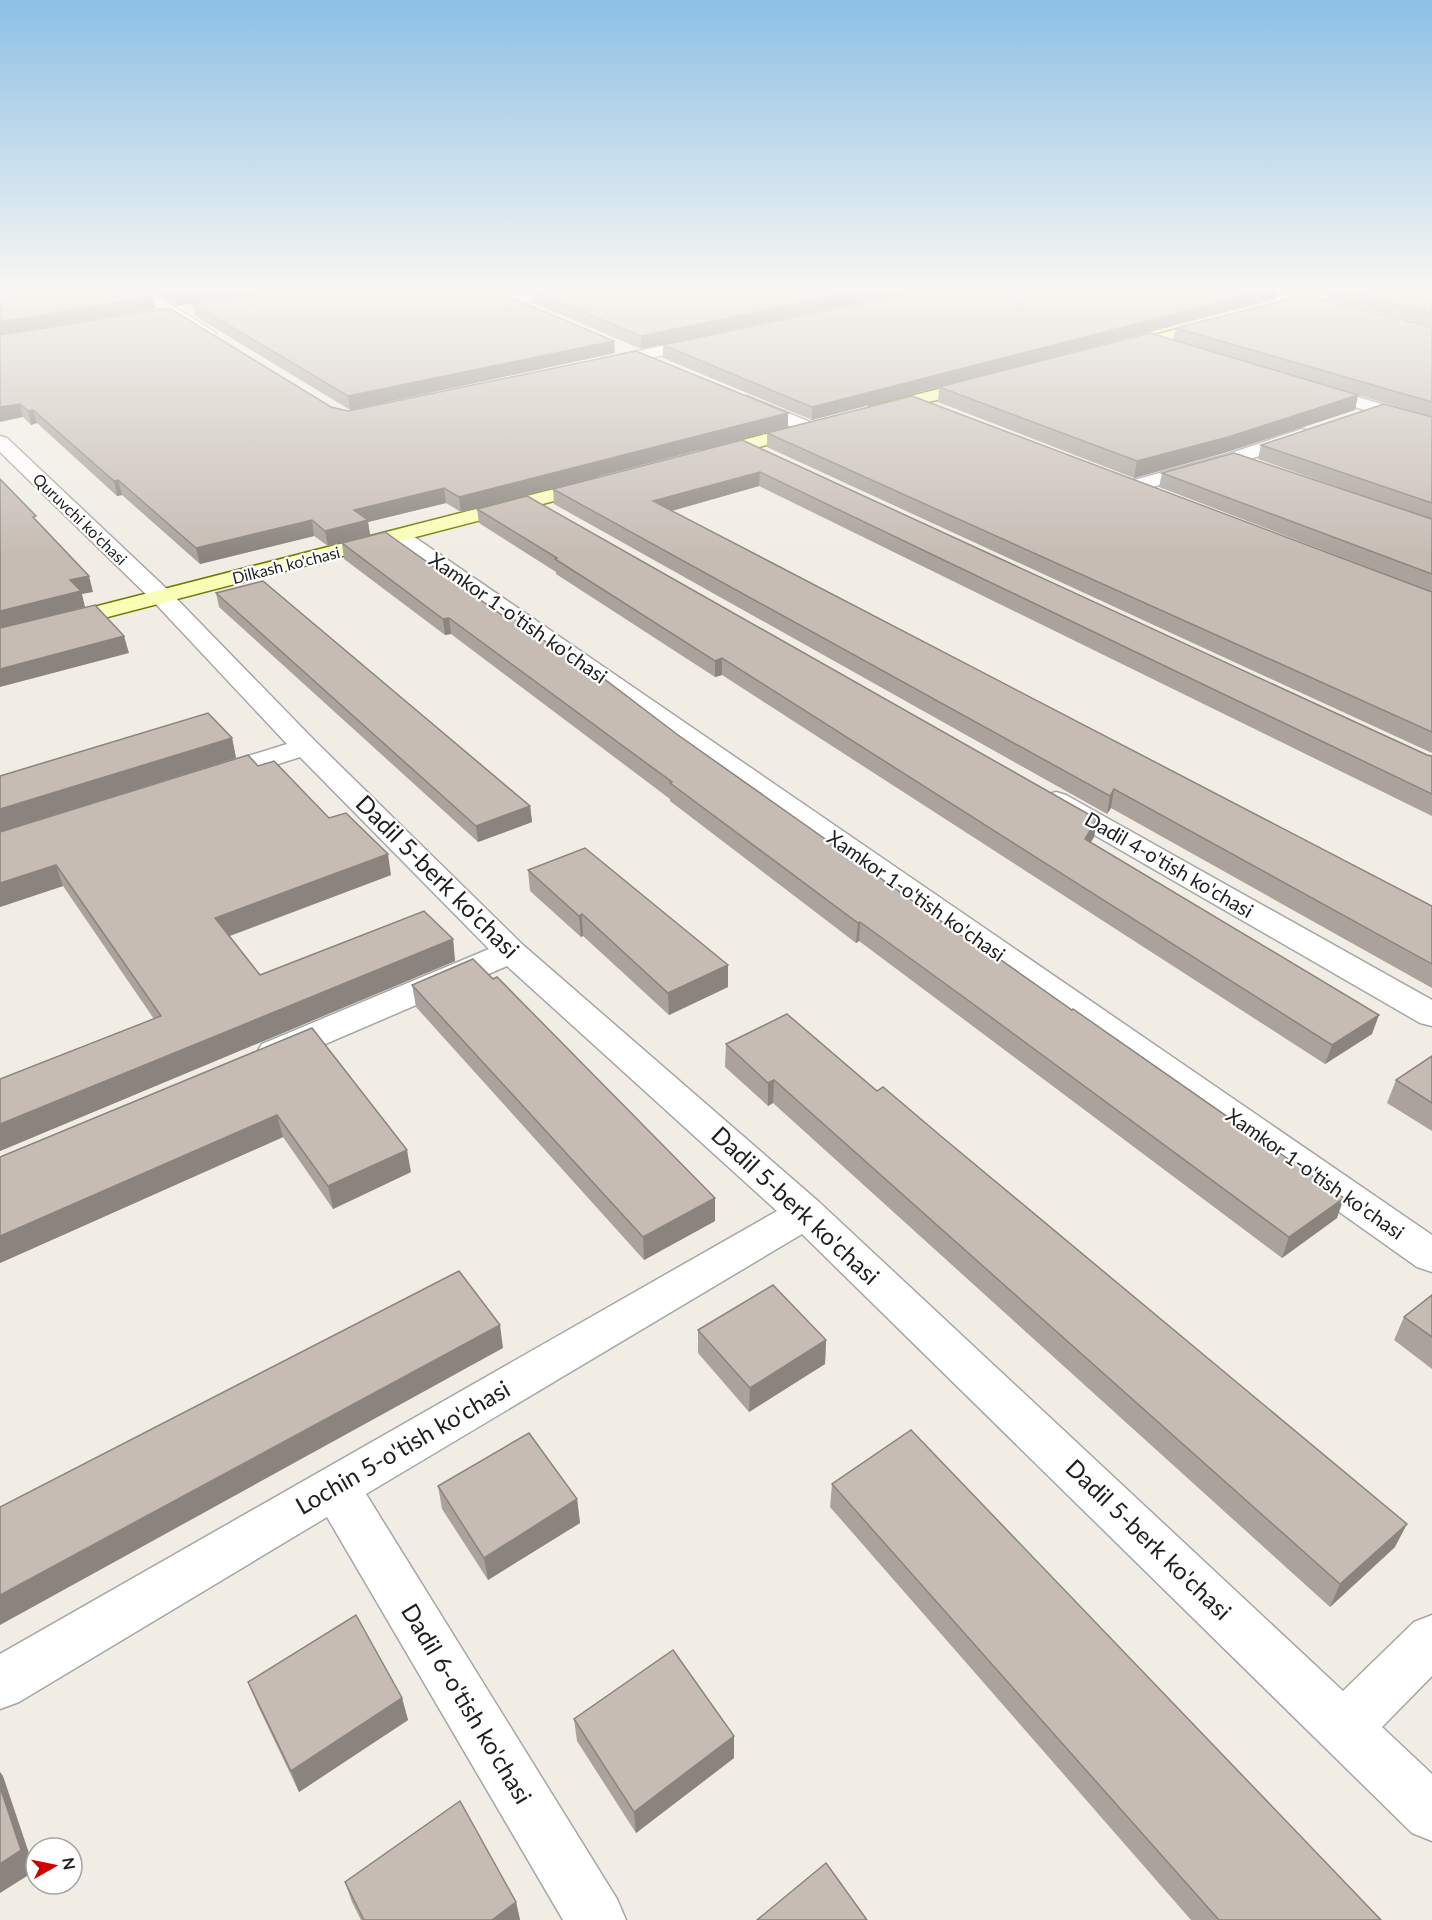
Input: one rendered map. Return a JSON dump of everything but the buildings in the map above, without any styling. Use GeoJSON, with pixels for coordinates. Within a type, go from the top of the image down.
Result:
{"type":"FeatureCollection","features":[{"type":"Feature","properties":{"kind":"street"},"geometry":{"type":"LineString","coordinates":[[855,416],[996,380]]}},
{"type":"Feature","properties":{"kind":"street"},"geometry":{"type":"LineString","coordinates":[[1300,385],[1432,425]]}},
{"type":"Feature","properties":{"kind":"street"},"geometry":{"type":"LineString","coordinates":[[734,396],[809,428]]}},
{"type":"Feature","properties":{"kind":"street"},"geometry":{"type":"LineString","coordinates":[[912,401],[945,414]]}},
{"type":"Feature","properties":{"kind":"street"},"geometry":{"type":"LineString","coordinates":[[1349,419],[1381,409]]}},
{"type":"Feature","properties":{"kind":"street"},"geometry":{"type":"LineString","coordinates":[[689,460],[832,422]]}},
{"type":"Feature","properties":{"kind":"street"},"geometry":{"type":"LineString","coordinates":[[1134,486],[1232,459],[1317,430]]}},
{"type":"Feature","properties":{"kind":"street","name":"Quruvchi ko'chasi"},"geometry":{"type":"LineString","coordinates":[[0,442],[161,596]]}},
{"type":"Feature","properties":{"kind":"street"},"geometry":{"type":"LineString","coordinates":[[745,446],[777,461]]}},
{"type":"Feature","properties":{"kind":"street"},"geometry":{"type":"LineString","coordinates":[[1232,459],[1265,470]]}},
{"type":"Feature","properties":{"kind":"street"},"geometry":{"type":"LineString","coordinates":[[1112,478],[1167,499]]}},
{"type":"Feature","properties":{"kind":"street","name":"Dilkash ko'chasi"},"geometry":{"type":"LineString","coordinates":[[0,638],[610,481]]}},
{"type":"Feature","properties":{"kind":"street"},"geometry":{"type":"LineString","coordinates":[[531,501],[562,519]]}},
{"type":"Feature","properties":{"kind":"street","name":"Xamkor 1-o'tish ko'chasi"},"geometry":{"type":"LineString","coordinates":[[400,536],[1432,1256]]}},
{"type":"Feature","properties":{"kind":"street","name":"Dadil 5-berk ko'chasi"},"geometry":{"type":"LineString","coordinates":[[161,596],[305,747],[511,952],[806,1213],[1432,1812]]}},
{"type":"Feature","properties":{"kind":"street"},"geometry":{"type":"LineString","coordinates":[[192,783],[305,747]]}},
{"type":"Feature","properties":{"kind":"street","name":"Dadil 4-o'tish ko'chasi"},"geometry":{"type":"LineString","coordinates":[[1038,791],[1432,1015]]}},
{"type":"Feature","properties":{"kind":"street"},"geometry":{"type":"LineString","coordinates":[[250,1063],[511,952]]}},
{"type":"Feature","properties":{"kind":"street","name":"Lochin 5-o'tish ko'chasi"},"geometry":{"type":"LineString","coordinates":[[0,1683],[806,1213]]}},
{"type":"Feature","properties":{"kind":"street","name":"Dadil 6-o'tish ko'chasi"},"geometry":{"type":"LineString","coordinates":[[335,1487],[596,1920]]}},
{"type":"Feature","properties":{"kind":"street"},"geometry":{"type":"LineString","coordinates":[[1344,1727],[1432,1640]]}}]}
